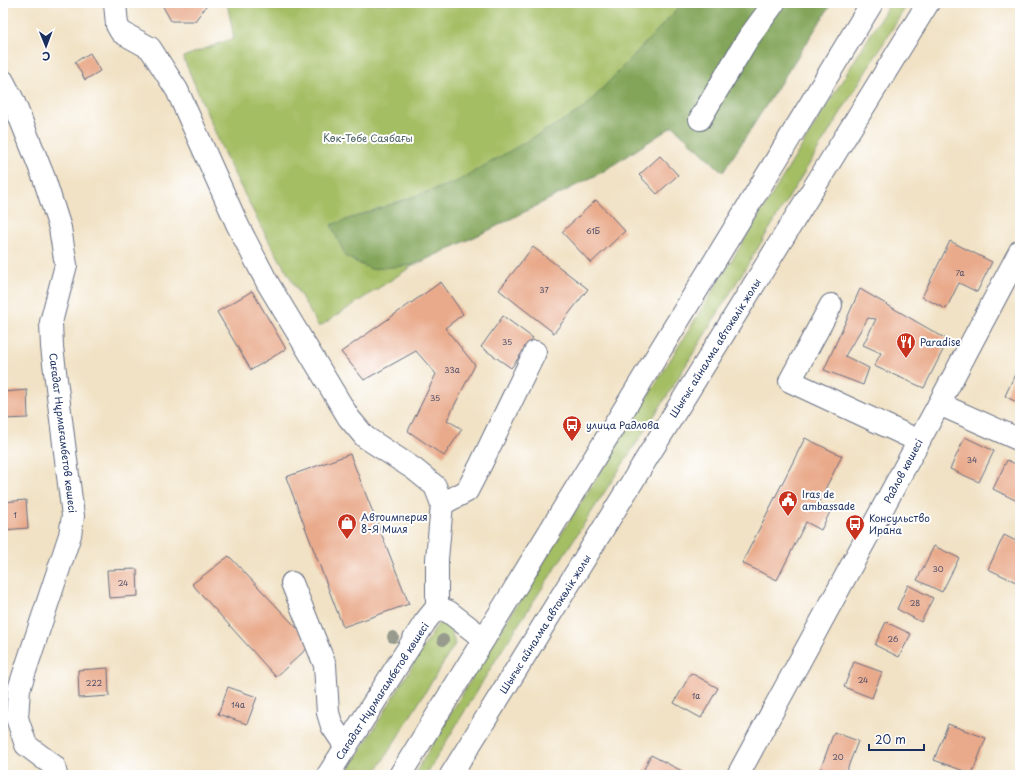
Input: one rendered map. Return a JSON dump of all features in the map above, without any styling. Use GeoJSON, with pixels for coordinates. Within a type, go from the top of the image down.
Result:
{"type":"FeatureCollection","features":[{"type":"Feature","properties":{"kind":"main road"},"geometry":{"type":"LineString","coordinates":[[115,3],[117,25],[121,32],[150,48],[177,90],[238,226],[267,282],[349,418],[365,437],[414,468],[435,486],[442,504],[437,559],[437,607],[449,612],[484,639]]}},
{"type":"Feature","properties":{"kind":"main road"},"geometry":{"type":"LineString","coordinates":[[700,119],[747,40],[774,3]]}},
{"type":"Feature","properties":{"kind":"main road"},"geometry":{"type":"LineString","coordinates":[[400,775],[872,3]]}},
{"type":"Feature","properties":{"kind":"main road","name":"Шығыс айналма автокөлік жолы"},"geometry":{"type":"LineString","coordinates":[[451,775],[928,3]]}},
{"type":"Feature","properties":{"kind":"main road","name":"Сағадат Нұрмағамбетов көшесі"},"geometry":{"type":"LineString","coordinates":[[3,80],[13,100],[44,178],[60,228],[66,265],[51,322],[55,378],[73,516],[70,535],[19,689],[17,718],[26,745],[54,766],[56,775]]}},
{"type":"Feature","properties":{"kind":"main road","name":"Радлов көшесі"},"geometry":{"type":"LineString","coordinates":[[738,775],[1020,251]]}},
{"type":"Feature","properties":{"kind":"main road"},"geometry":{"type":"LineString","coordinates":[[831,305],[790,381],[919,441]]}},
{"type":"Feature","properties":{"kind":"main road"},"geometry":{"type":"LineString","coordinates":[[442,504],[467,491],[535,352]]}},
{"type":"Feature","properties":{"kind":"main road"},"geometry":{"type":"LineString","coordinates":[[939,404],[1020,440]]}},
{"type":"Feature","properties":{"kind":"main road"},"geometry":{"type":"LineString","coordinates":[[292,583],[325,665],[328,714],[332,726],[346,747]]}},
{"type":"Feature","properties":{"kind":"main road","name":"Сағадат Нұрмағамбетов көшесі"},"geometry":{"type":"LineString","coordinates":[[328,775],[425,622],[437,607]]}},
{"type":"Feature","properties":{"kind":"main road"},"geometry":{"type":"LineString","coordinates":[[461,775],[465,753]]}},
{"type":"Feature","properties":{"kind":"green space","name":"Көк-Төбе Саябағы"},"geometry":{"type":"Polygon","coordinates":[[[227,3],[832,3],[723,172],[673,126],[602,172],[489,230],[414,265],[319,327],[266,236],[227,160],[183,57],[234,38],[227,3]]]}},
{"type":"Feature","properties":{"kind":"green space"},"geometry":{"type":"Polygon","coordinates":[[[683,3],[832,3],[723,172],[673,126],[602,172],[489,230],[414,265],[371,269],[346,257],[331,225],[456,182],[583,109],[683,3]]]}},
{"type":"Feature","properties":{"kind":"green space"},"geometry":{"type":"Polygon","coordinates":[[[890,3],[908,3],[667,396],[500,653],[426,775],[414,775],[491,646],[653,388],[890,3]]]}},
{"type":"Feature","properties":{"kind":"green space"},"geometry":{"type":"Polygon","coordinates":[[[441,619],[448,620],[455,644],[374,775],[344,775],[355,760],[441,619]]]}},
{"type":"Feature","properties":{"kind":"building"},"geometry":{"type":"Polygon","coordinates":[[[161,3],[208,3],[195,21],[171,21],[161,3]]]}},
{"type":"Feature","properties":{"kind":"building"},"geometry":{"type":"Polygon","coordinates":[[[90,53],[100,71],[85,80],[75,62],[90,53]]]}},
{"type":"Feature","properties":{"kind":"building"},"geometry":{"type":"Polygon","coordinates":[[[660,156],[678,175],[657,194],[639,175],[660,156]]]}},
{"type":"Feature","properties":{"kind":"building"},"geometry":{"type":"Polygon","coordinates":[[[596,200],[625,231],[591,263],[562,232],[596,200]]]}},
{"type":"Feature","properties":{"kind":"building"},"geometry":{"type":"Polygon","coordinates":[[[950,241],[992,262],[977,292],[959,283],[946,309],[922,297],[950,241]]]}},
{"type":"Feature","properties":{"kind":"building"},"geometry":{"type":"Polygon","coordinates":[[[533,247],[588,289],[554,333],[499,290],[533,247]]]}},
{"type":"Feature","properties":{"kind":"building"},"geometry":{"type":"Polygon","coordinates":[[[441,282],[463,314],[445,328],[475,365],[447,420],[462,429],[444,456],[408,431],[436,374],[416,351],[364,380],[341,352],[441,282]]]}},
{"type":"Feature","properties":{"kind":"building"},"geometry":{"type":"Polygon","coordinates":[[[860,289],[948,340],[924,388],[874,366],[881,353],[863,345],[876,319],[868,318],[845,356],[869,368],[863,385],[824,370],[860,289]]]}},
{"type":"Feature","properties":{"kind":"building"},"geometry":{"type":"Polygon","coordinates":[[[252,291],[286,349],[251,370],[217,312],[252,291]]]}},
{"type":"Feature","properties":{"kind":"building"},"geometry":{"type":"Polygon","coordinates":[[[503,316],[533,338],[511,368],[481,347],[503,316]]]}},
{"type":"Feature","properties":{"kind":"building"},"geometry":{"type":"Polygon","coordinates":[[[1017,370],[1020,372],[1020,404],[1005,396],[1017,370]]]}},
{"type":"Feature","properties":{"kind":"building"},"geometry":{"type":"Polygon","coordinates":[[[27,390],[28,418],[3,419],[3,392],[27,390]]]}},
{"type":"Feature","properties":{"kind":"building"},"geometry":{"type":"Polygon","coordinates":[[[965,437],[994,451],[979,482],[950,469],[965,437]]]}},
{"type":"Feature","properties":{"kind":"building"},"geometry":{"type":"Polygon","coordinates":[[[805,438],[842,456],[818,503],[831,510],[821,530],[806,522],[777,580],[742,563],[805,438]]]}},
{"type":"Feature","properties":{"kind":"building","name":"Автоимперия 8-Я Миля"},"geometry":{"type":"Polygon","coordinates":[[[350,454],[409,604],[343,627],[286,477],[350,454]]]}},
{"type":"Feature","properties":{"kind":"building"},"geometry":{"type":"Polygon","coordinates":[[[1007,460],[1020,466],[1020,494],[1017,501],[993,489],[1007,460]]]}},
{"type":"Feature","properties":{"kind":"building"},"geometry":{"type":"Polygon","coordinates":[[[26,500],[28,528],[3,530],[3,502],[26,500]]]}},
{"type":"Feature","properties":{"kind":"building"},"geometry":{"type":"Polygon","coordinates":[[[1004,535],[1020,543],[1020,584],[988,569],[1004,535]]]}},
{"type":"Feature","properties":{"kind":"building"},"geometry":{"type":"Polygon","coordinates":[[[934,546],[959,558],[942,592],[917,580],[934,546]]]}},
{"type":"Feature","properties":{"kind":"building"},"geometry":{"type":"Polygon","coordinates":[[[229,556],[312,644],[276,677],[192,584],[229,556]]]}},
{"type":"Feature","properties":{"kind":"building"},"geometry":{"type":"Polygon","coordinates":[[[137,569],[138,596],[109,598],[107,570],[137,569]]]}},
{"type":"Feature","properties":{"kind":"building"},"geometry":{"type":"Polygon","coordinates":[[[908,585],[933,598],[921,622],[897,609],[908,585]]]}},
{"type":"Feature","properties":{"kind":"building"},"geometry":{"type":"Polygon","coordinates":[[[886,622],[911,634],[899,657],[875,645],[886,622]]]}},
{"type":"Feature","properties":{"kind":"building"},"geometry":{"type":"Polygon","coordinates":[[[854,662],[882,672],[872,698],[844,687],[854,662]]]}},
{"type":"Feature","properties":{"kind":"building"},"geometry":{"type":"Polygon","coordinates":[[[108,668],[109,696],[79,698],[78,670],[108,668]]]}},
{"type":"Feature","properties":{"kind":"building"},"geometry":{"type":"Polygon","coordinates":[[[691,673],[718,688],[701,718],[674,703],[691,673]]]}},
{"type":"Feature","properties":{"kind":"building"},"geometry":{"type":"Polygon","coordinates":[[[228,687],[257,697],[247,724],[218,714],[228,687]]]}},
{"type":"Feature","properties":{"kind":"building"},"geometry":{"type":"Polygon","coordinates":[[[948,724],[986,738],[972,774],[934,760],[948,724]]]}},
{"type":"Feature","properties":{"kind":"building"},"geometry":{"type":"Polygon","coordinates":[[[834,732],[858,741],[845,775],[823,775],[819,773],[834,732]]]}},
{"type":"Feature","properties":{"kind":"building"},"geometry":{"type":"Polygon","coordinates":[[[651,755],[682,771],[680,775],[641,775],[651,755]]]}},
{"type":"Feature","properties":{"kind":"place","name":"Paradise"},"geometry":{"type":"Point","coordinates":[906,359]}},
{"type":"Feature","properties":{"kind":"place","name":"улица Радлова"},"geometry":{"type":"Point","coordinates":[572,442]}},
{"type":"Feature","properties":{"kind":"place","name":"Iras de ambassade"},"geometry":{"type":"Point","coordinates":[788,517]}},
{"type":"Feature","properties":{"kind":"place","name":"Автоимперия 8-Я Миля"},"geometry":{"type":"Point","coordinates":[347,540]}},
{"type":"Feature","properties":{"kind":"place","name":"Консульство Ирана"},"geometry":{"type":"Point","coordinates":[855,541]}}]}
